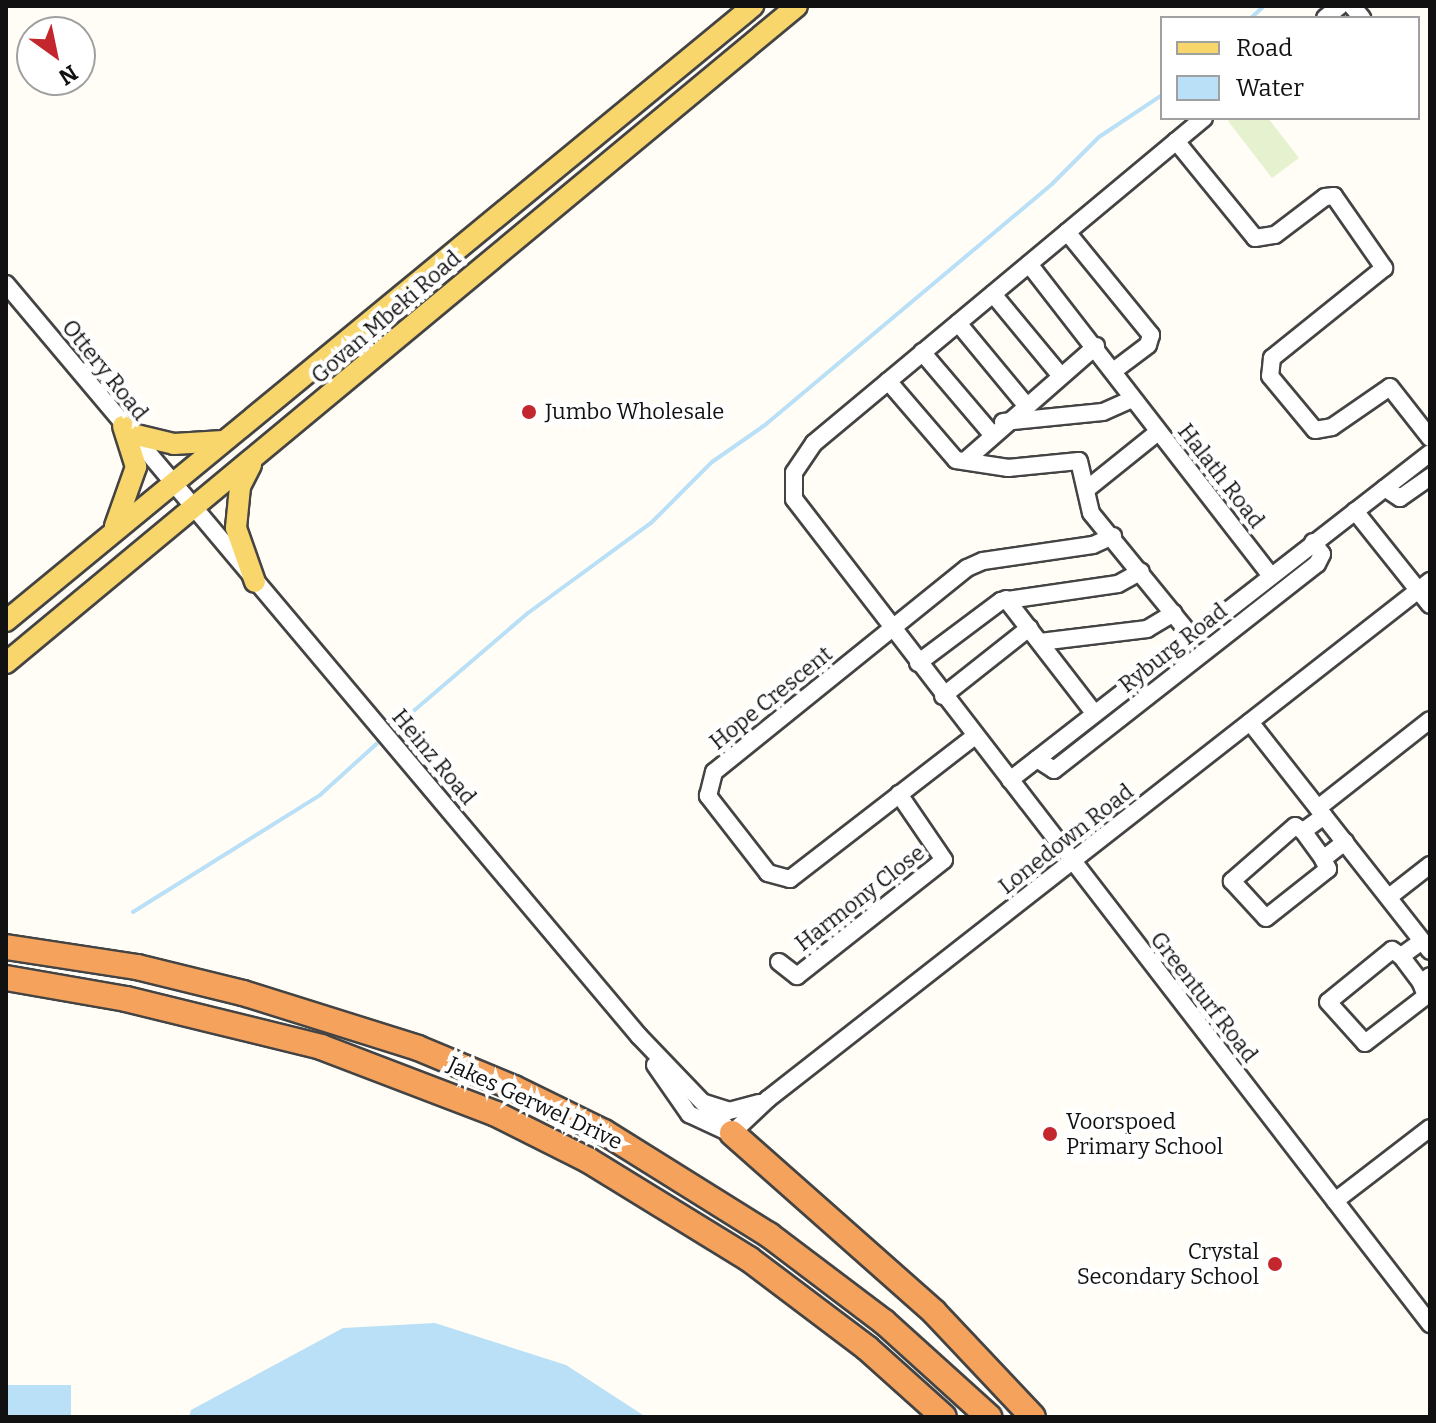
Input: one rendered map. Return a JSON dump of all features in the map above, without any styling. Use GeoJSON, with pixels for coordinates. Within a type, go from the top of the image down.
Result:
{"type":"FeatureCollection","features":[{"type":"Feature","properties":{"kind":"highway","name":"Jakes Gerwel Drive"},"geometry":{"type":"LineString","coordinates":[[6,947],[137,967],[243,993],[418,1048],[514,1088],[604,1132],[769,1235],[884,1322],[989,1417]]}},
{"type":"Feature","properties":{"kind":"highway","name":"Jakes Gerwel Drive"},"geometry":{"type":"LineString","coordinates":[[6,978],[126,999],[321,1047],[496,1114],[588,1160],[749,1259],[867,1348],[944,1417]]}},
{"type":"Feature","properties":{"kind":"highway"},"geometry":{"type":"LineString","coordinates":[[732,1133],[934,1312],[1033,1417]]}},
{"type":"Feature","properties":{"kind":"main road","name":"Govan Mbeki Road"},"geometry":{"type":"LineString","coordinates":[[6,621],[753,6]]}},
{"type":"Feature","properties":{"kind":"main road","name":"Govan Mbeki Road"},"geometry":{"type":"LineString","coordinates":[[6,663],[797,6]]}},
{"type":"Feature","properties":{"kind":"main road"},"geometry":{"type":"LineString","coordinates":[[112,533],[135,478],[126,430],[174,444],[224,441]]}},
{"type":"Feature","properties":{"kind":"main road"},"geometry":{"type":"LineString","coordinates":[[255,582],[239,543],[235,513],[240,487],[258,455]]}},
{"type":"Feature","properties":{"kind":"street"},"geometry":{"type":"LineString","coordinates":[[1192,637],[1113,536],[1091,513],[1079,461],[1008,468],[951,457],[888,381],[1202,120]]}},
{"type":"Feature","properties":{"kind":"street"},"geometry":{"type":"LineString","coordinates":[[1176,141],[1255,238],[1275,235],[1325,197],[1334,196],[1384,268],[1272,358],[1268,373],[1315,430],[1332,427],[1390,387],[1430,438]]}},
{"type":"Feature","properties":{"kind":"street"},"geometry":{"type":"LineString","coordinates":[[1067,232],[1151,335],[1148,345],[1115,370]]}},
{"type":"Feature","properties":{"kind":"street"},"geometry":{"type":"LineString","coordinates":[[1029,264],[1115,370],[1132,399],[1158,432]]}},
{"type":"Feature","properties":{"kind":"street","name":"Ottery Road"},"geometry":{"type":"LineString","coordinates":[[6,284],[191,509]]}},
{"type":"Feature","properties":{"kind":"street"},"geometry":{"type":"LineString","coordinates":[[993,294],[1060,375]]}},
{"type":"Feature","properties":{"kind":"street"},"geometry":{"type":"LineString","coordinates":[[958,323],[1025,404]]}},
{"type":"Feature","properties":{"kind":"street"},"geometry":{"type":"LineString","coordinates":[[966,460],[997,428],[1096,346]]}},
{"type":"Feature","properties":{"kind":"street"},"geometry":{"type":"LineString","coordinates":[[922,352],[997,428]]}},
{"type":"Feature","properties":{"kind":"street","name":"Greenturf Road"},"geometry":{"type":"LineString","coordinates":[[888,381],[802,454],[793,481],[801,514],[1430,1324]]}},
{"type":"Feature","properties":{"kind":"street"},"geometry":{"type":"LineString","coordinates":[[997,428],[1103,412],[1132,399]]}},
{"type":"Feature","properties":{"kind":"street","name":"Halath Road"},"geometry":{"type":"LineString","coordinates":[[1087,489],[1158,432],[1271,576]]}},
{"type":"Feature","properties":{"kind":"street","name":"Ryburg Road"},"geometry":{"type":"LineString","coordinates":[[1010,780],[1430,453]]}},
{"type":"Feature","properties":{"kind":"street"},"geometry":{"type":"LineString","coordinates":[[1385,488],[1396,498],[1406,496],[1430,477]]}},
{"type":"Feature","properties":{"kind":"street","name":"Heinz Road"},"geometry":{"type":"LineString","coordinates":[[191,509],[368,712],[639,1036],[732,1133]]}},
{"type":"Feature","properties":{"kind":"street"},"geometry":{"type":"LineString","coordinates":[[1355,511],[1424,586],[1430,605]]}},
{"type":"Feature","properties":{"kind":"street"},"geometry":{"type":"LineString","coordinates":[[890,629],[975,564],[1093,545],[1113,536]]}},
{"type":"Feature","properties":{"kind":"street","name":"Ryburg Road"},"geometry":{"type":"LineString","coordinates":[[1037,759],[1054,770],[1317,564],[1322,554],[1313,542]]}},
{"type":"Feature","properties":{"kind":"street"},"geometry":{"type":"LineString","coordinates":[[918,663],[1006,599],[1118,584],[1141,571]]}},
{"type":"Feature","properties":{"kind":"street","name":"Lonedown Road"},"geometry":{"type":"LineString","coordinates":[[732,1133],[768,1099],[1424,586]]}},
{"type":"Feature","properties":{"kind":"street"},"geometry":{"type":"LineString","coordinates":[[1006,599],[1094,713]]}},
{"type":"Feature","properties":{"kind":"street"},"geometry":{"type":"LineString","coordinates":[[1040,642],[1147,629],[1174,613]]}},
{"type":"Feature","properties":{"kind":"street"},"geometry":{"type":"LineString","coordinates":[[943,696],[1029,628]]}},
{"type":"Feature","properties":{"kind":"street","name":"Hope Crescent"},"geometry":{"type":"LineString","coordinates":[[890,629],[714,772],[707,790],[768,873],[781,880],[790,879],[975,736]]}},
{"type":"Feature","properties":{"kind":"street"},"geometry":{"type":"LineString","coordinates":[[1303,831],[1321,812],[1430,720]]}},
{"type":"Feature","properties":{"kind":"street"},"geometry":{"type":"LineString","coordinates":[[1250,722],[1426,946],[1401,956]]}},
{"type":"Feature","properties":{"kind":"street","name":"Harmony Close"},"geometry":{"type":"LineString","coordinates":[[779,962],[797,976],[944,860],[899,794]]}},
{"type":"Feature","properties":{"kind":"street"},"geometry":{"type":"LineString","coordinates":[[1295,826],[1303,831],[1328,869],[1266,918],[1232,881],[1295,826]]}},
{"type":"Feature","properties":{"kind":"street"},"geometry":{"type":"LineString","coordinates":[[1323,859],[1345,842]]}},
{"type":"Feature","properties":{"kind":"street"},"geometry":{"type":"LineString","coordinates":[[1389,897],[1430,865]]}},
{"type":"Feature","properties":{"kind":"street"},"geometry":{"type":"LineString","coordinates":[[1392,950],[1401,956],[1426,979],[1426,996],[1365,1043],[1329,1003],[1392,950]]}},
{"type":"Feature","properties":{"kind":"street","name":"Heinz Road"},"geometry":{"type":"LineString","coordinates":[[639,1036],[689,1114],[732,1133]]}},
{"type":"Feature","properties":{"kind":"street"},"geometry":{"type":"LineString","coordinates":[[700,1101],[737,1111],[768,1099]]}},
{"type":"Feature","properties":{"kind":"street"},"geometry":{"type":"LineString","coordinates":[[1335,1201],[1430,1128]]}},
{"type":"Feature","properties":{"kind":"green space"},"geometry":{"type":"Polygon","coordinates":[[[1270,120],[1299,158],[1272,178],[1228,121],[1270,120]]]}},
{"type":"Feature","properties":{"kind":"water"},"geometry":{"type":"Polygon","coordinates":[[[435,1323],[566,1365],[646,1417],[189,1417],[191,1410],[343,1328],[435,1323]]]}},
{"type":"Feature","properties":{"kind":"water"},"geometry":{"type":"Polygon","coordinates":[[[6,1385],[71,1385],[71,1417],[6,1417],[6,1385]]]}},
{"type":"Feature","properties":{"kind":"waterway"},"geometry":{"type":"LineString","coordinates":[[1253,16],[1264,6]]}},
{"type":"Feature","properties":{"kind":"waterway"},"geometry":{"type":"LineString","coordinates":[[389,732],[528,613],[651,523],[712,462],[765,425],[1053,183],[1099,137],[1160,96]]}},
{"type":"Feature","properties":{"kind":"waterway"},"geometry":{"type":"LineString","coordinates":[[133,912],[320,795],[383,738]]}},
{"type":"Feature","properties":{"kind":"place","name":"Jumbo Wholesale"},"geometry":{"type":"Point","coordinates":[529,412]}},
{"type":"Feature","properties":{"kind":"place","name":"Voorspoed Primary School"},"geometry":{"type":"Point","coordinates":[1050,1134]}},
{"type":"Feature","properties":{"kind":"place","name":"Crystal Secondary School"},"geometry":{"type":"Point","coordinates":[1275,1264]}}]}
